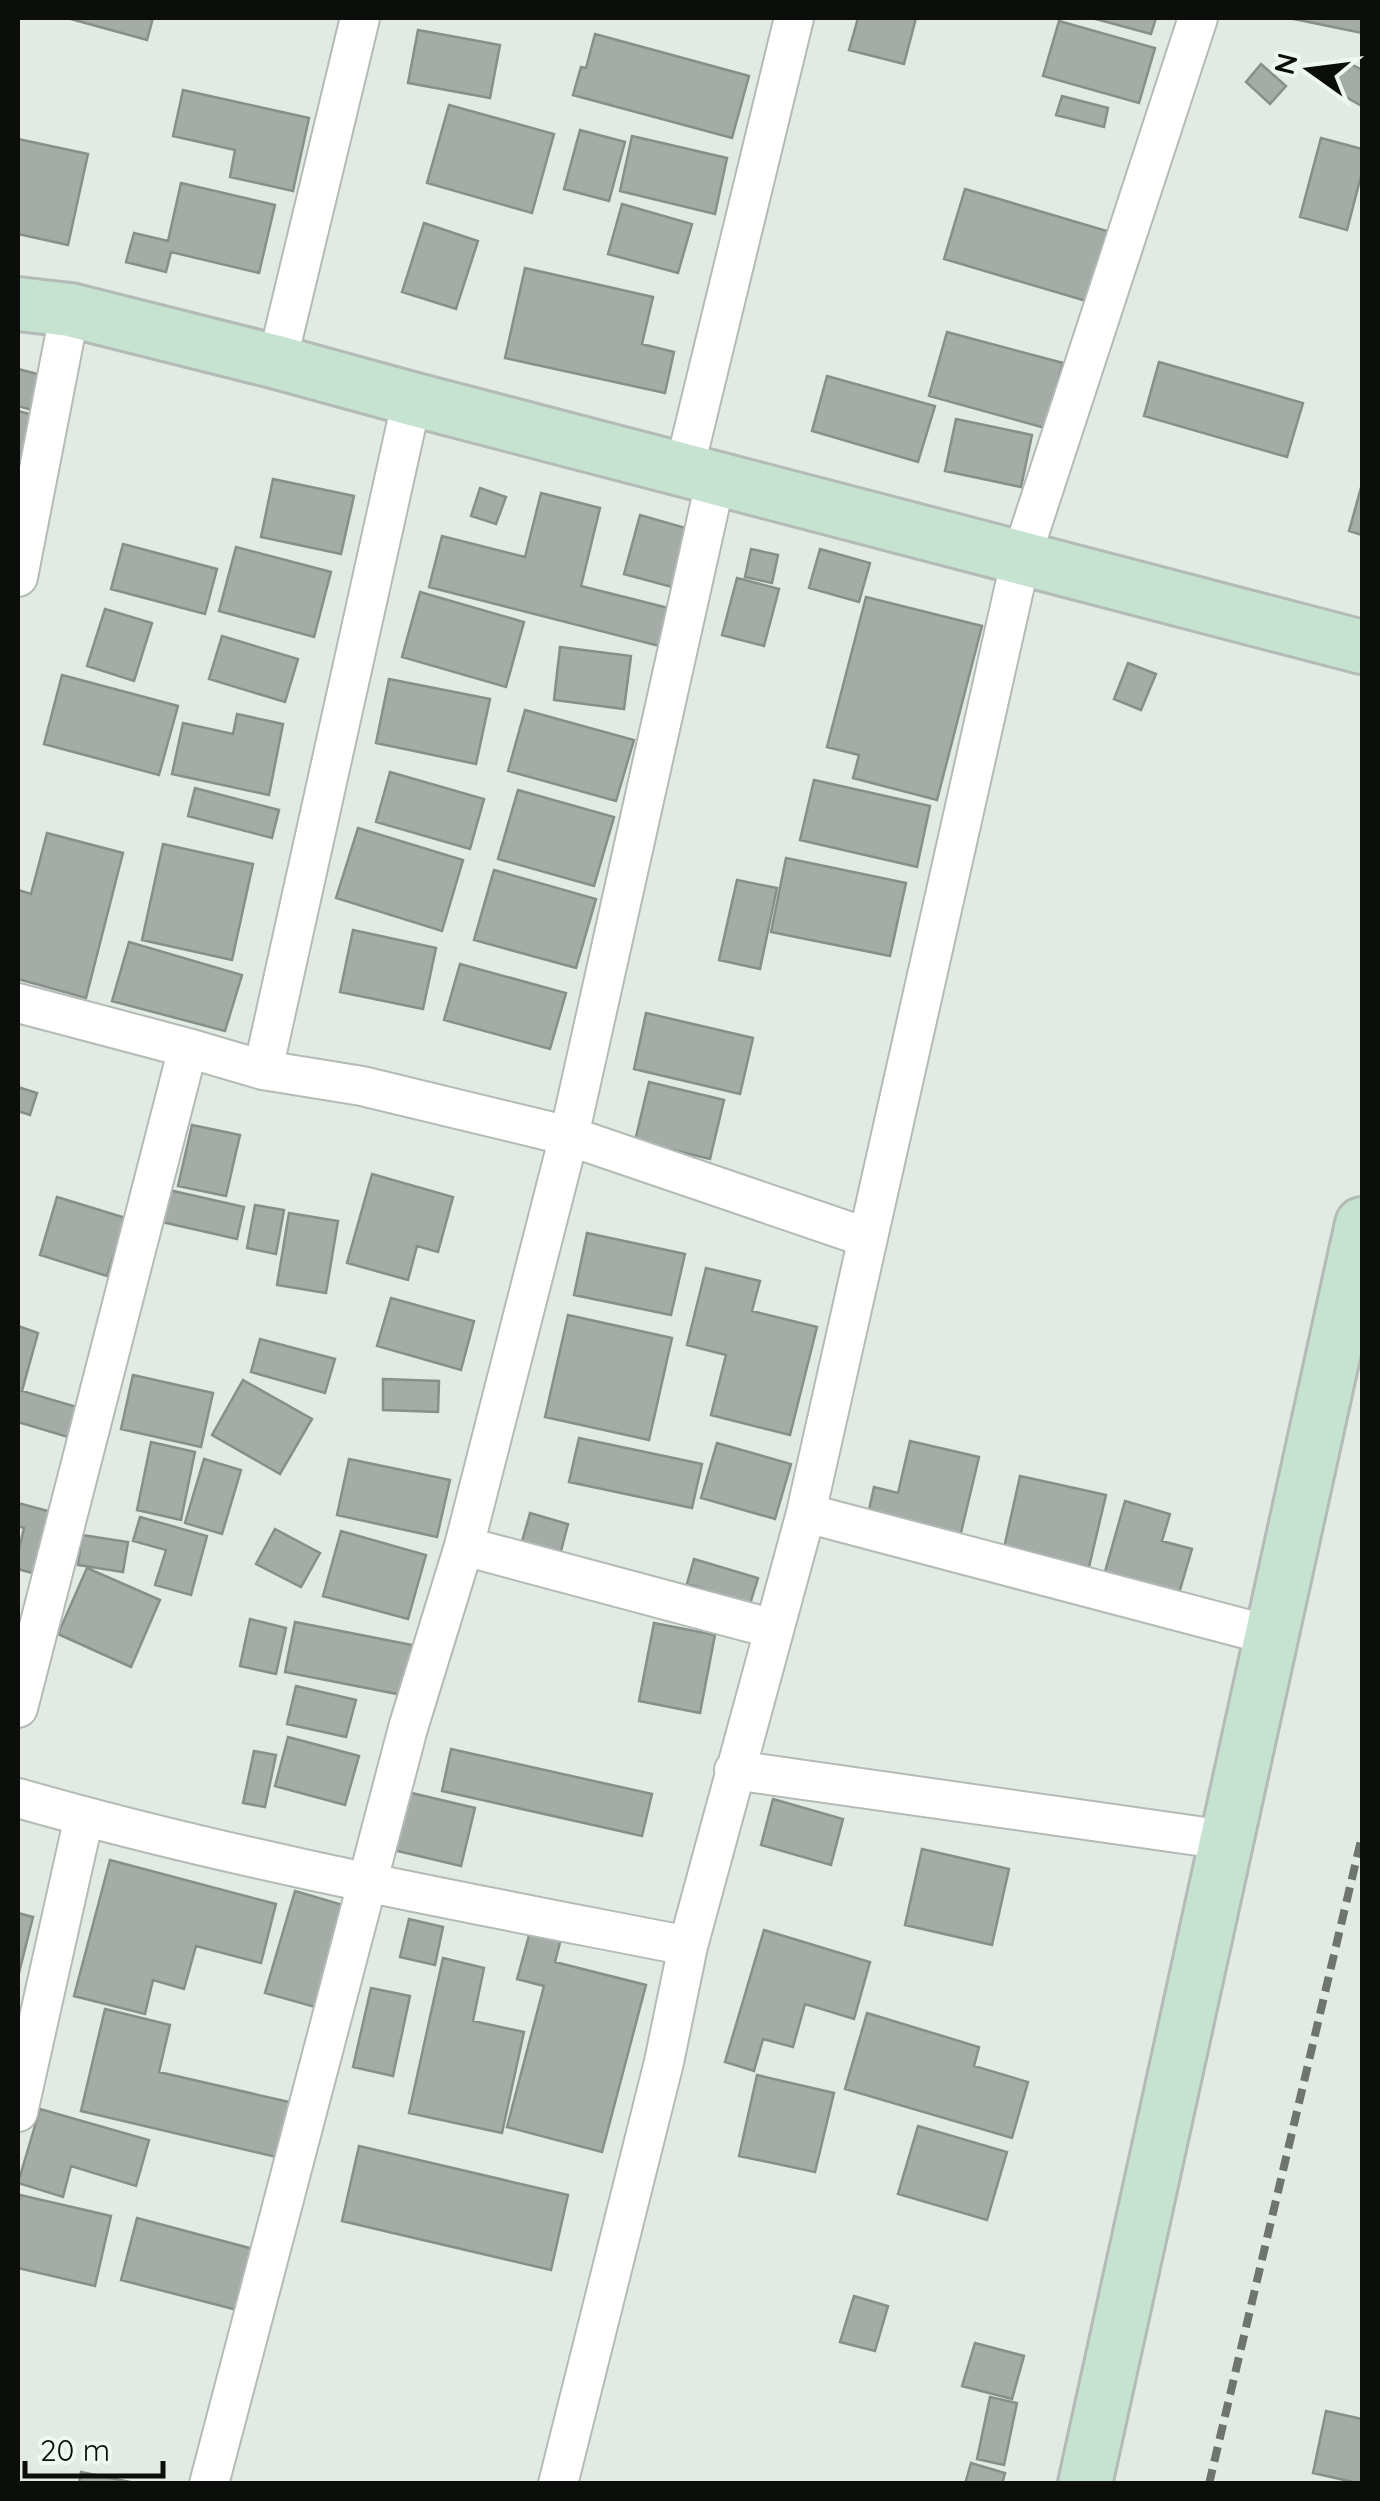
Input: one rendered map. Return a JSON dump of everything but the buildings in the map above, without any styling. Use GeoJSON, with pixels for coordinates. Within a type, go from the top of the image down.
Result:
{"type":"FeatureCollection","features":[{"type":"Feature","properties":{"kind":"main road"},"geometry":{"type":"LineString","coordinates":[[18,304],[70,310],[278,362],[1362,647]]}},
{"type":"Feature","properties":{"kind":"main road"},"geometry":{"type":"LineString","coordinates":[[1085,2484],[1362,1224]]}},
{"type":"Feature","properties":{"kind":"street"},"geometry":{"type":"LineString","coordinates":[[278,362],[360,18]]}},
{"type":"Feature","properties":{"kind":"street"},"geometry":{"type":"LineString","coordinates":[[209,2484],[408,1728],[464,1546],[569,1136],[794,18]]}},
{"type":"Feature","properties":{"kind":"street"},"geometry":{"type":"LineString","coordinates":[[558,2484],[664,2062],[688,1946],[806,1513],[1020,558],[1198,18]]}},
{"type":"Feature","properties":{"kind":"street"},"geometry":{"type":"LineString","coordinates":[[18,576],[70,310]]}},
{"type":"Feature","properties":{"kind":"street"},"geometry":{"type":"LineString","coordinates":[[263,1070],[412,399]]}},
{"type":"Feature","properties":{"kind":"street"},"geometry":{"type":"LineString","coordinates":[[18,1003],[263,1070],[362,1086],[569,1136],[868,1238]]}},
{"type":"Feature","properties":{"kind":"street"},"geometry":{"type":"LineString","coordinates":[[18,1708],[188,1048]]}},
{"type":"Feature","properties":{"kind":"street"},"geometry":{"type":"LineString","coordinates":[[806,1513],[1272,1636]]}},
{"type":"Feature","properties":{"kind":"street"},"geometry":{"type":"LineString","coordinates":[[464,1546],[774,1629]]}},
{"type":"Feature","properties":{"kind":"street"},"geometry":{"type":"LineString","coordinates":[[734,1770],[1226,1840]]}},
{"type":"Feature","properties":{"kind":"street"},"geometry":{"type":"LineString","coordinates":[[18,1798],[367,1883],[688,1946]]}},
{"type":"Feature","properties":{"kind":"street"},"geometry":{"type":"LineString","coordinates":[[18,2112],[84,1817]]}},
{"type":"Feature","properties":{"kind":"railway"},"geometry":{"type":"LineString","coordinates":[[1209,2484],[1362,1836]]}}]}
